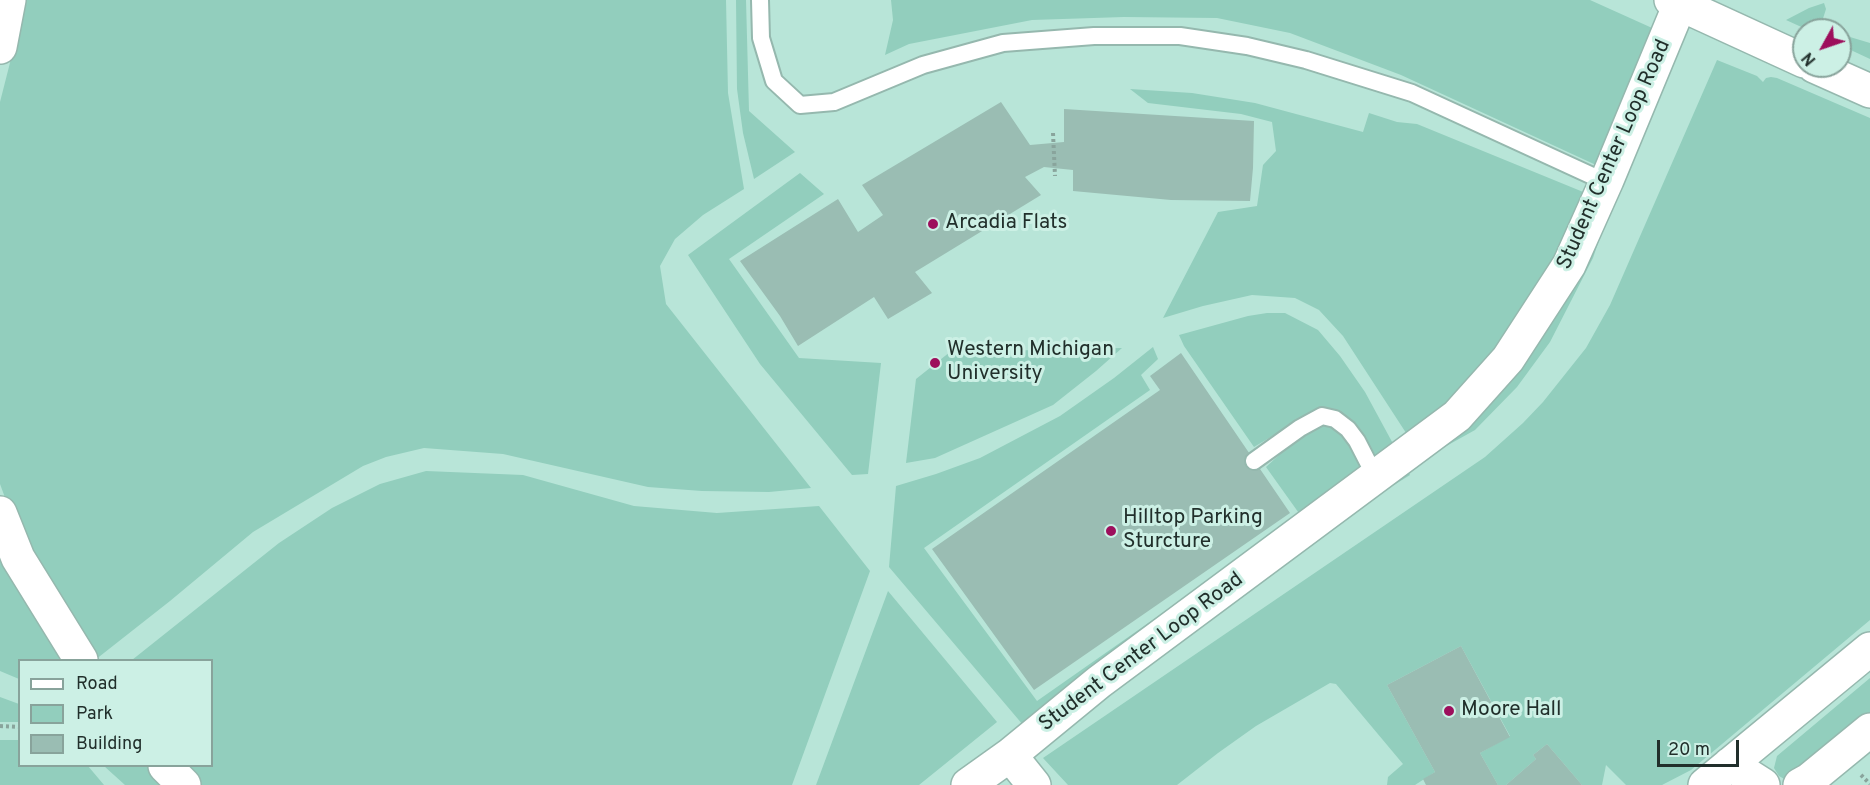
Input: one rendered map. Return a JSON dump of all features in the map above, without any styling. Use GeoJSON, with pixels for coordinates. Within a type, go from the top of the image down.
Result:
{"type":"FeatureCollection","features":[{"type":"Feature","properties":{"kind":"street"},"geometry":{"type":"LineString","coordinates":[[0,46],[9,0]]}},
{"type":"Feature","properties":{"kind":"street"},"geometry":{"type":"LineString","coordinates":[[1676,2],[1792,55]]}},
{"type":"Feature","properties":{"kind":"street","name":"Student Center Loop Road"},"geometry":{"type":"LineString","coordinates":[[968,785],[1099,682],[1457,416],[1508,360],[1569,265],[1608,180],[1676,2]]}},
{"type":"Feature","properties":{"kind":"street"},"geometry":{"type":"LineString","coordinates":[[1841,78],[1870,91]]}},
{"type":"Feature","properties":{"kind":"street"},"geometry":{"type":"LineString","coordinates":[[0,513],[18,558],[80,659]]}},
{"type":"Feature","properties":{"kind":"street"},"geometry":{"type":"LineString","coordinates":[[1705,785],[1870,650]]}},
{"type":"Feature","properties":{"kind":"street"},"geometry":{"type":"LineString","coordinates":[[1800,785],[1870,730]]}},
{"type":"Feature","properties":{"kind":"street"},"geometry":{"type":"LineString","coordinates":[[1010,754],[1034,785]]}},
{"type":"Feature","properties":{"kind":"street"},"geometry":{"type":"LineString","coordinates":[[1730,764],[1763,785]]}},
{"type":"Feature","properties":{"kind":"street"},"geometry":{"type":"LineString","coordinates":[[167,767],[184,785]]}},
{"type":"Feature","properties":{"kind":"lane"},"geometry":{"type":"LineString","coordinates":[[760,0],[761,38],[774,81],[801,105],[834,102],[923,65],[1003,43],[1094,36],[1180,36],[1247,46],[1306,60],[1412,93],[1599,179],[1608,180]]}},
{"type":"Feature","properties":{"kind":"lane"},"geometry":{"type":"LineString","coordinates":[[1254,461],[1300,428],[1322,416],[1335,419],[1348,429],[1357,441],[1375,476]]}},
{"type":"Feature","properties":{"kind":"path"},"geometry":{"type":"LineString","coordinates":[[1053,133],[1055,176]]}},
{"type":"Feature","properties":{"kind":"path"},"geometry":{"type":"LineString","coordinates":[[0,726],[18,727]]}},
{"type":"Feature","properties":{"kind":"shaded area","name":"Western Michigan University"},"geometry":{"type":"Polygon","coordinates":[[[0,0],[1870,0],[1870,785],[0,785],[0,0]]]}},
{"type":"Feature","properties":{"kind":"green space"},"geometry":{"type":"Polygon","coordinates":[[[26,0],[726,0],[728,93],[744,189],[703,215],[675,239],[660,266],[666,304],[811,488],[769,492],[648,487],[503,454],[424,448],[386,457],[363,466],[253,532],[170,601],[94,659],[21,541],[0,484],[0,102],[26,0]]]}},
{"type":"Feature","properties":{"kind":"green space"},"geometry":{"type":"Polygon","coordinates":[[[736,0],[746,0],[749,111],[795,152],[754,179],[743,133],[737,89],[736,0]]]}},
{"type":"Feature","properties":{"kind":"green space"},"geometry":{"type":"Polygon","coordinates":[[[891,0],[1590,0],[1681,41],[1609,171],[1401,75],[1290,33],[1217,18],[1124,17],[1032,20],[909,44],[885,55],[893,20],[891,0]]]}},
{"type":"Feature","properties":{"kind":"green space"},"geometry":{"type":"Polygon","coordinates":[[[1824,3],[1826,9],[1823,18],[1792,18],[1792,23],[1786,20],[1824,3]]]}},
{"type":"Feature","properties":{"kind":"green space"},"geometry":{"type":"Polygon","coordinates":[[[1852,38],[1870,43],[1870,59],[1852,51],[1852,38]]]}},
{"type":"Feature","properties":{"kind":"green space"},"geometry":{"type":"Polygon","coordinates":[[[1717,60],[1757,76],[1763,82],[1766,78],[1777,78],[1870,118],[1870,620],[1691,770],[1662,785],[1626,785],[1606,765],[1602,785],[1582,785],[1547,744],[1533,755],[1536,759],[1506,785],[1498,785],[1480,753],[1510,736],[1461,646],[1387,685],[1435,772],[1415,785],[1387,785],[1388,777],[1403,764],[1336,684],[1330,683],[1256,726],[1177,785],[1068,785],[1043,758],[1485,457],[1543,402],[1586,348],[1610,305],[1717,60]]]}},
{"type":"Feature","properties":{"kind":"green space"},"geometry":{"type":"Polygon","coordinates":[[[1130,89],[1192,93],[1255,103],[1363,132],[1369,113],[1397,122],[1417,124],[1593,196],[1608,213],[1593,258],[1550,342],[1517,387],[1475,430],[1423,459],[1343,336],[1319,310],[1295,298],[1252,295],[1163,318],[1218,212],[1257,206],[1263,165],[1276,151],[1272,122],[1241,114],[1148,103],[1130,89]]]}},
{"type":"Feature","properties":{"kind":"green space"},"geometry":{"type":"Polygon","coordinates":[[[800,173],[824,194],[729,259],[799,358],[881,363],[868,474],[852,475],[760,364],[688,255],[800,173]]]}},
{"type":"Feature","properties":{"kind":"green space"},"geometry":{"type":"Polygon","coordinates":[[[1267,313],[1285,313],[1318,330],[1340,356],[1365,392],[1410,475],[1394,485],[1354,422],[1332,409],[1319,408],[1254,447],[1184,346],[1179,335],[1267,313]]]}},
{"type":"Feature","properties":{"kind":"green space"},"geometry":{"type":"Polygon","coordinates":[[[1153,347],[1158,359],[1141,375],[1150,390],[924,548],[1037,701],[1301,516],[1266,467],[1303,433],[1321,424],[1333,427],[1344,436],[1386,489],[1029,732],[889,567],[896,486],[980,458],[1060,416],[1153,347]]]}},
{"type":"Feature","properties":{"kind":"green space"},"geometry":{"type":"Polygon","coordinates":[[[1122,348],[1053,405],[935,458],[906,463],[916,379],[950,352],[1122,348]]]}},
{"type":"Feature","properties":{"kind":"green space"},"geometry":{"type":"Polygon","coordinates":[[[426,471],[523,475],[634,506],[717,513],[819,506],[870,571],[792,785],[200,785],[181,767],[213,767],[213,659],[133,659],[279,543],[332,508],[380,484],[426,471]]]}},
{"type":"Feature","properties":{"kind":"green space"},"geometry":{"type":"Polygon","coordinates":[[[0,559],[60,659],[18,659],[18,679],[0,671],[0,559]]]}},
{"type":"Feature","properties":{"kind":"green space"},"geometry":{"type":"Polygon","coordinates":[[[888,591],[997,722],[919,785],[816,785],[888,591]]]}},
{"type":"Feature","properties":{"kind":"green space"},"geometry":{"type":"Polygon","coordinates":[[[1870,678],[1870,717],[1786,780],[1779,776],[1774,768],[1777,756],[1870,678]]]}},
{"type":"Feature","properties":{"kind":"green space"},"geometry":{"type":"Polygon","coordinates":[[[0,697],[18,704],[18,722],[0,722],[0,697]]]}},
{"type":"Feature","properties":{"kind":"green space"},"geometry":{"type":"Polygon","coordinates":[[[0,740],[18,740],[18,767],[89,767],[104,785],[0,785],[0,740]]]}},
{"type":"Feature","properties":{"kind":"green space"},"geometry":{"type":"Polygon","coordinates":[[[105,767],[154,767],[172,785],[125,785],[105,767]]]}},
{"type":"Feature","properties":{"kind":"building","name":"Arcadia Flats"},"geometry":{"type":"Polygon","coordinates":[[[1001,102],[1030,145],[1064,142],[1064,109],[1254,121],[1250,201],[1171,200],[1073,191],[1073,170],[1044,167],[1025,177],[1041,195],[915,272],[932,293],[888,319],[874,297],[798,346],[780,316],[740,261],[838,199],[858,232],[883,215],[862,185],[1001,102]]]}},
{"type":"Feature","properties":{"kind":"building","name":"Hilltop Parking Sturcture"},"geometry":{"type":"Polygon","coordinates":[[[1181,353],[1290,513],[1034,690],[932,549],[1160,390],[1150,376],[1181,353]]]}},
{"type":"Feature","properties":{"kind":"building","name":"Moore Hall"},"geometry":{"type":"Polygon","coordinates":[[[1461,646],[1510,737],[1480,753],[1498,785],[1426,785],[1423,779],[1435,772],[1387,685],[1461,646]]]}},
{"type":"Feature","properties":{"kind":"building","name":"Moore Hall"},"geometry":{"type":"Polygon","coordinates":[[[1547,744],[1582,785],[1506,785],[1536,759],[1533,755],[1547,744]]]}},
{"type":"Feature","properties":{"kind":"place","name":"Arcadia Flats"},"geometry":{"type":"Point","coordinates":[933,224]}},
{"type":"Feature","properties":{"kind":"place","name":"Western Michigan University"},"geometry":{"type":"Point","coordinates":[935,363]}},
{"type":"Feature","properties":{"kind":"place","name":"Hilltop Parking Sturcture"},"geometry":{"type":"Point","coordinates":[1111,531]}},
{"type":"Feature","properties":{"kind":"place","name":"Moore Hall"},"geometry":{"type":"Point","coordinates":[1449,711]}}]}
